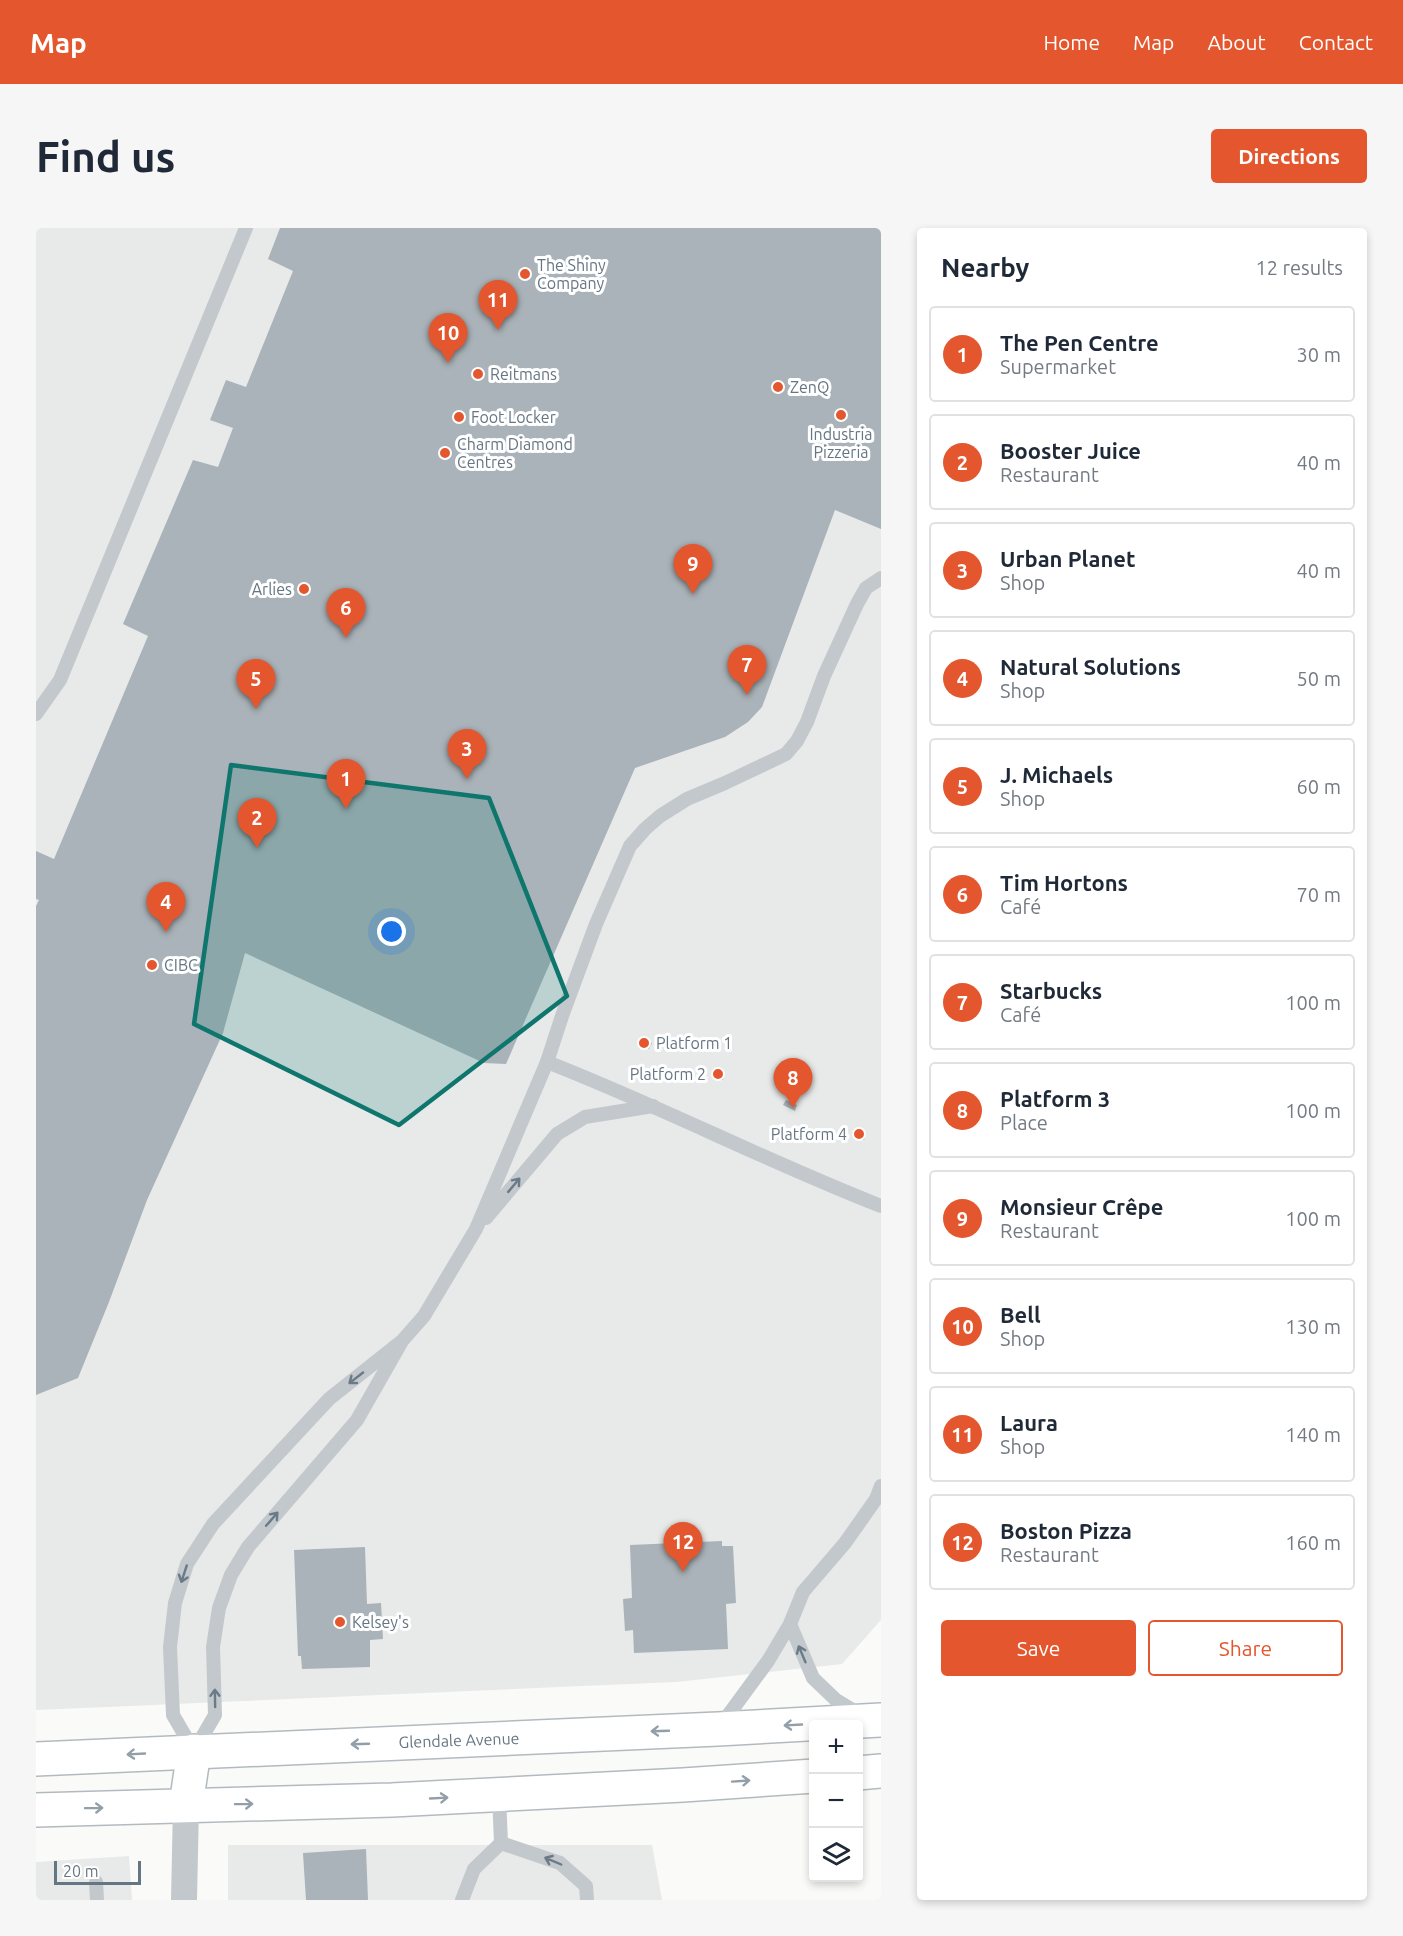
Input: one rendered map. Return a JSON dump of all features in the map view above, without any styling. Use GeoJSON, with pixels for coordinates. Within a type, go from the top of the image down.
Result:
{"type":"FeatureCollection","features":[{"type":"Feature","properties":{"kind":"main road","name":"Glendale Avenue"},"geometry":{"type":"LineString","coordinates":[[36,1759],[877,1720]]}},
{"type":"Feature","properties":{"kind":"main road"},"geometry":{"type":"LineString","coordinates":[[186,1805],[194,1751]]}},
{"type":"Feature","properties":{"kind":"main road"},"geometry":{"type":"LineString","coordinates":[[863,1773],[881,1771]]}},
{"type":"Feature","properties":{"kind":"main road"},"geometry":{"type":"LineString","coordinates":[[36,1810],[392,1800],[809,1776]]}},
{"type":"Feature","properties":{"kind":"street"},"geometry":{"type":"LineString","coordinates":[[184,1900],[186,1805]]}},
{"type":"Feature","properties":{"kind":"lane"},"geometry":{"type":"LineString","coordinates":[[36,714],[60,680],[246,228]]}},
{"type":"Feature","properties":{"kind":"lane"},"geometry":{"type":"LineString","coordinates":[[402,1341],[357,1420],[248,1547],[231,1575],[219,1608],[213,1647],[215,1715],[194,1751],[172,1715],[170,1647],[175,1603],[187,1564],[213,1524],[329,1400],[402,1341],[424,1316],[477,1229],[547,1062],[596,924],[630,846],[660,816],[687,799],[786,754],[797,741],[807,722],[824,676],[857,604],[866,588],[881,578]]}},
{"type":"Feature","properties":{"kind":"lane"},"geometry":{"type":"LineString","coordinates":[[547,1062],[653,1106],[824,1184],[881,1206]]}},
{"type":"Feature","properties":{"kind":"lane"},"geometry":{"type":"LineString","coordinates":[[477,1229],[557,1134],[585,1117],[653,1106]]}},
{"type":"Feature","properties":{"kind":"lane"},"geometry":{"type":"LineString","coordinates":[[718,1729],[756,1680],[790,1624],[803,1592],[845,1543],[876,1499],[881,1486]]}},
{"type":"Feature","properties":{"kind":"lane"},"geometry":{"type":"LineString","coordinates":[[790,1624],[813,1677],[836,1700],[877,1720]]}},
{"type":"Feature","properties":{"kind":"lane"},"geometry":{"type":"LineString","coordinates":[[462,1900],[474,1869],[501,1843],[499,1795]]}},
{"type":"Feature","properties":{"kind":"lane"},"geometry":{"type":"LineString","coordinates":[[501,1843],[560,1863],[585,1886],[587,1900]]}},
{"type":"Feature","properties":{"kind":"lane"},"geometry":{"type":"LineString","coordinates":[[96,1882],[97,1900]]}},
{"type":"Feature","properties":{"kind":"highlighted area"},"geometry":{"type":"Polygon","coordinates":[[[231,765],[489,798],[567,996],[399,1125],[194,1024],[231,765]]]}},
{"type":"Feature","properties":{"kind":"shaded area"},"geometry":{"type":"Polygon","coordinates":[[[36,228],[881,228],[881,1620],[842,1664],[676,1682],[36,1710],[36,228]]]}},
{"type":"Feature","properties":{"kind":"shaded area"},"geometry":{"type":"Polygon","coordinates":[[[228,1845],[652,1845],[662,1900],[228,1900],[228,1845]]]}},
{"type":"Feature","properties":{"kind":"shaded area"},"geometry":{"type":"Polygon","coordinates":[[[129,1856],[132,1900],[36,1900],[36,1862],[129,1856]]]}},
{"type":"Feature","properties":{"kind":"building"},"geometry":{"type":"Polygon","coordinates":[[[280,228],[881,228],[881,529],[835,510],[762,707],[748,722],[725,737],[635,768],[506,1064],[484,1063],[245,953],[223,1033],[147,1200],[78,1378],[36,1395],[36,906],[39,900],[36,899],[36,851],[54,859],[148,636],[123,624],[193,460],[218,467],[233,428],[210,420],[226,380],[246,387],[293,271],[268,259],[280,228]]]}},
{"type":"Feature","properties":{"kind":"building","name":"Platform 1"},"geometry":{"type":"Polygon","coordinates":[[[640,1038],[652,1043],[649,1049],[637,1044],[640,1038]]]}},
{"type":"Feature","properties":{"kind":"building","name":"Platform 2"},"geometry":{"type":"Polygon","coordinates":[[[713,1069],[725,1074],[723,1080],[711,1075],[713,1069]]]}},
{"type":"Feature","properties":{"kind":"building"},"geometry":{"type":"Polygon","coordinates":[[[786,1100],[797,1105],[795,1111],[783,1105],[786,1100]]]}},
{"type":"Feature","properties":{"kind":"building","name":"Platform 4"},"geometry":{"type":"Polygon","coordinates":[[[854,1129],[866,1134],[864,1140],[852,1134],[854,1129]]]}},
{"type":"Feature","properties":{"kind":"building"},"geometry":{"type":"Polygon","coordinates":[[[722,1541],[722,1546],[733,1546],[736,1603],[726,1604],[728,1649],[634,1653],[633,1630],[625,1631],[623,1599],[632,1598],[630,1545],[722,1541]]]}},
{"type":"Feature","properties":{"kind":"building","name":"Kelsey's"},"geometry":{"type":"Polygon","coordinates":[[[365,1547],[367,1604],[381,1603],[383,1639],[370,1640],[370,1667],[302,1669],[301,1656],[298,1656],[294,1550],[365,1547]]]}},
{"type":"Feature","properties":{"kind":"building"},"geometry":{"type":"Polygon","coordinates":[[[366,1849],[368,1900],[306,1900],[303,1853],[366,1849]]]}},
{"type":"Feature","properties":{"kind":"place","name":"The Shiny Company"},"geometry":{"type":"Point","coordinates":[525,274]}},
{"type":"Feature","properties":{"kind":"place","name":"Laura"},"geometry":{"type":"Point","coordinates":[498,330]}},
{"type":"Feature","properties":{"kind":"place","name":"Bell"},"geometry":{"type":"Point","coordinates":[448,363]}},
{"type":"Feature","properties":{"kind":"place","name":"Reitmans"},"geometry":{"type":"Point","coordinates":[478,374]}},
{"type":"Feature","properties":{"kind":"place","name":"ZenQ"},"geometry":{"type":"Point","coordinates":[778,387]}},
{"type":"Feature","properties":{"kind":"place","name":"Industria Pizzeria"},"geometry":{"type":"Point","coordinates":[841,415]}},
{"type":"Feature","properties":{"kind":"place","name":"Foot Locker"},"geometry":{"type":"Point","coordinates":[459,417]}},
{"type":"Feature","properties":{"kind":"place","name":"Charm Diamond Centres"},"geometry":{"type":"Point","coordinates":[445,453]}},
{"type":"Feature","properties":{"kind":"place","name":"Arlies"},"geometry":{"type":"Point","coordinates":[304,589]}},
{"type":"Feature","properties":{"kind":"place","name":"Monsieur Crêpe"},"geometry":{"type":"Point","coordinates":[693,594]}},
{"type":"Feature","properties":{"kind":"place","name":"Tim Hortons"},"geometry":{"type":"Point","coordinates":[346,638]}},
{"type":"Feature","properties":{"kind":"place","name":"Starbucks"},"geometry":{"type":"Point","coordinates":[747,695]}},
{"type":"Feature","properties":{"kind":"place","name":"J. Michaels"},"geometry":{"type":"Point","coordinates":[256,709]}},
{"type":"Feature","properties":{"kind":"place","name":"Urban Planet"},"geometry":{"type":"Point","coordinates":[467,779]}},
{"type":"Feature","properties":{"kind":"place","name":"The Pen Centre"},"geometry":{"type":"Point","coordinates":[346,809]}},
{"type":"Feature","properties":{"kind":"place","name":"Booster Juice"},"geometry":{"type":"Point","coordinates":[257,848]}},
{"type":"Feature","properties":{"kind":"place","name":"Natural Solutions"},"geometry":{"type":"Point","coordinates":[166,932]}},
{"type":"Feature","properties":{"kind":"place","name":"CIBC"},"geometry":{"type":"Point","coordinates":[152,965]}},
{"type":"Feature","properties":{"kind":"place","name":"Platform 1"},"geometry":{"type":"Point","coordinates":[644,1043]}},
{"type":"Feature","properties":{"kind":"place","name":"Platform 2"},"geometry":{"type":"Point","coordinates":[718,1074]}},
{"type":"Feature","properties":{"kind":"place","name":"Platform 3"},"geometry":{"type":"Point","coordinates":[793,1108]}},
{"type":"Feature","properties":{"kind":"place","name":"Platform 4"},"geometry":{"type":"Point","coordinates":[859,1134]}},
{"type":"Feature","properties":{"kind":"place","name":"Boston Pizza"},"geometry":{"type":"Point","coordinates":[683,1572]}},
{"type":"Feature","properties":{"kind":"place","name":"Kelsey's"},"geometry":{"type":"Point","coordinates":[340,1622]}}]}
